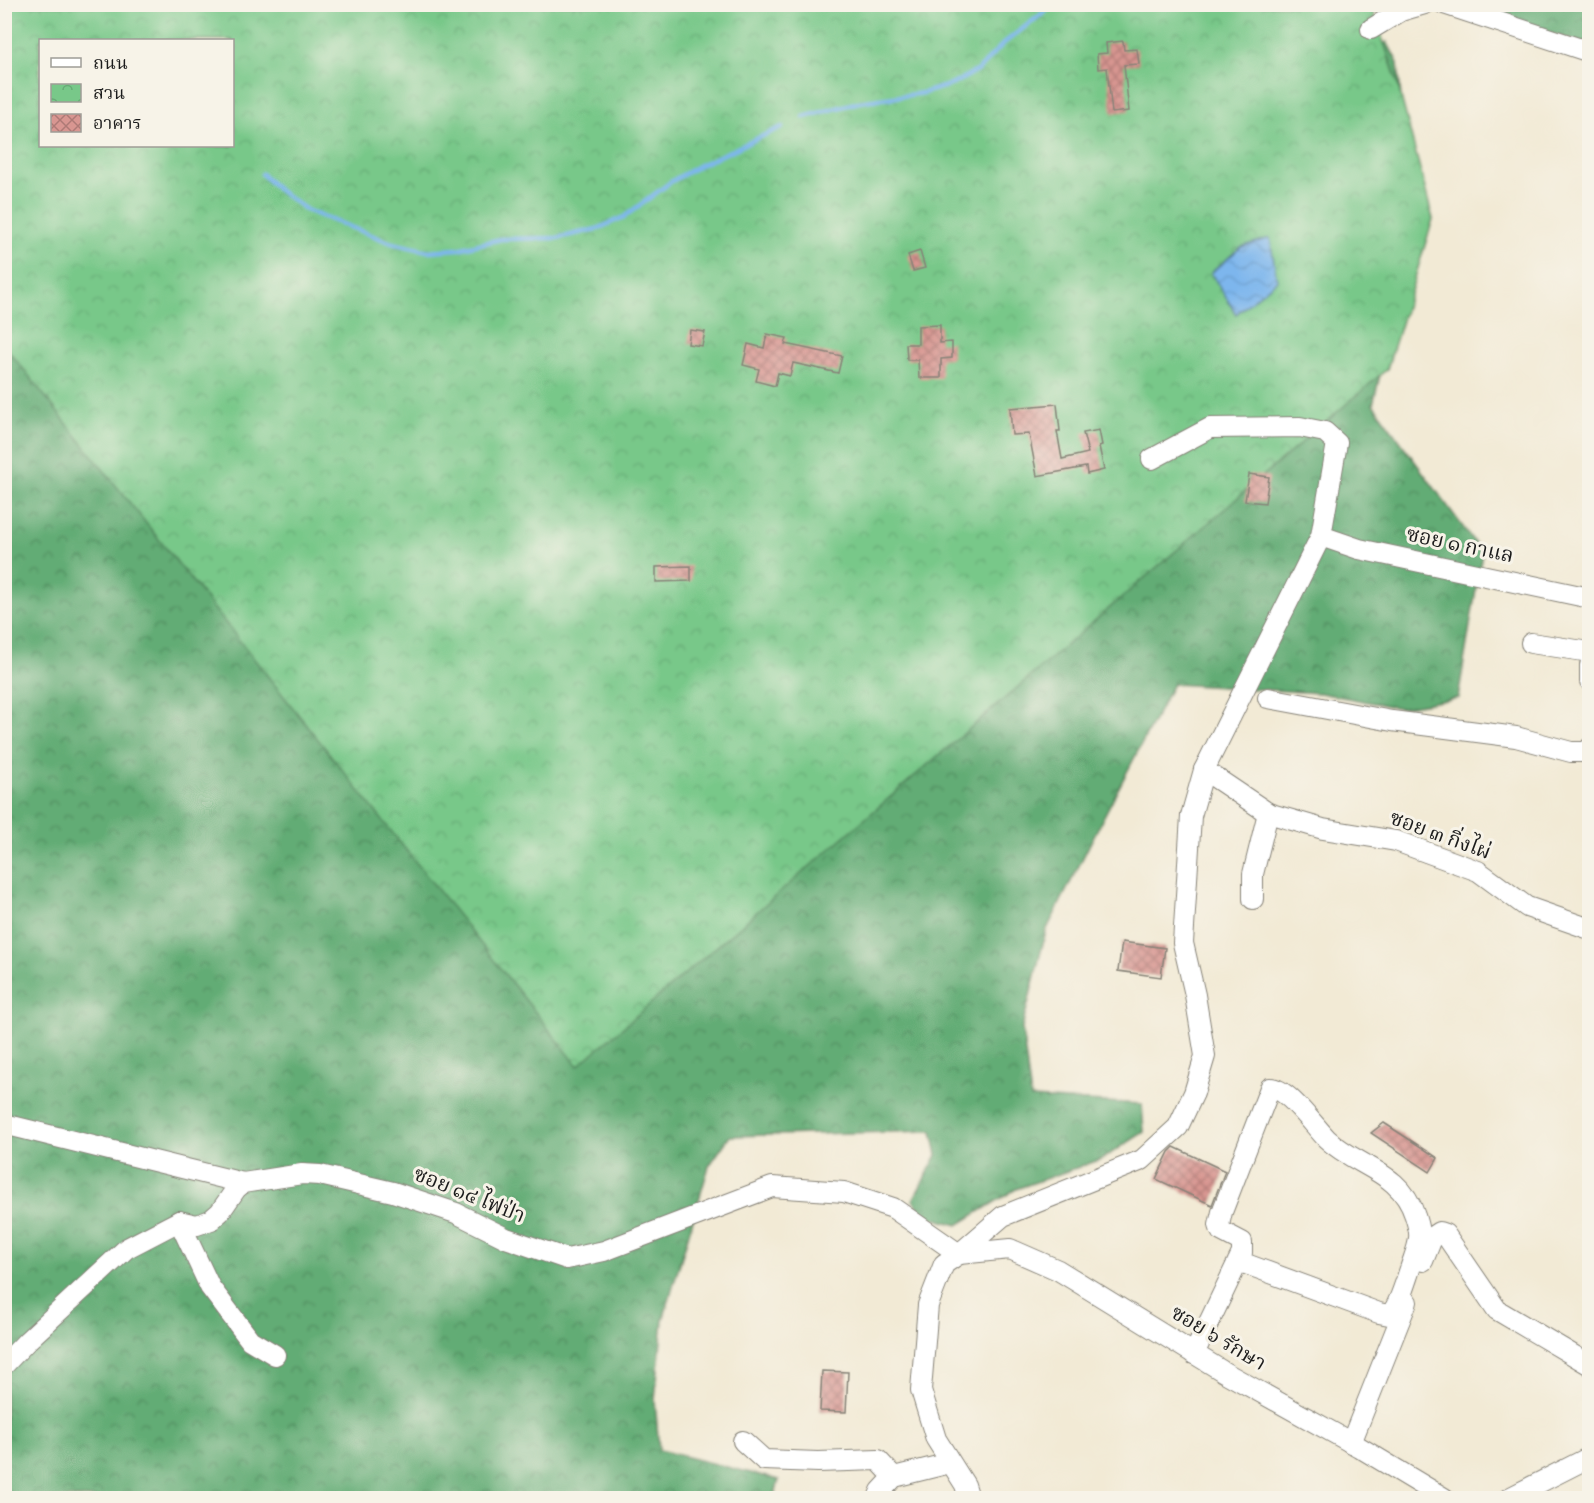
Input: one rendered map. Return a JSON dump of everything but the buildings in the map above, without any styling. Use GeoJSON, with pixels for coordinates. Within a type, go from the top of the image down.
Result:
{"type":"FeatureCollection","features":[{"type":"Feature","properties":{"kind":"street"},"geometry":{"type":"LineString","coordinates":[[1371,29],[1401,11],[1425,4]]}},
{"type":"Feature","properties":{"kind":"street"},"geometry":{"type":"LineString","coordinates":[[1444,4],[1590,52]]}},
{"type":"Feature","properties":{"kind":"street"},"geometry":{"type":"LineString","coordinates":[[969,1498],[965,1485],[936,1439],[921,1390],[928,1305],[944,1264],[1004,1216],[1142,1160],[1179,1127],[1194,1093],[1205,1056],[1195,995],[1183,943],[1191,816],[1204,770],[1321,536],[1337,443],[1324,432],[1300,427],[1210,428],[1152,459]]}},
{"type":"Feature","properties":{"kind":"street","name":"ซอย ๑ กาแล"},"geometry":{"type":"LineString","coordinates":[[1321,536],[1359,549],[1590,598]]}},
{"type":"Feature","properties":{"kind":"street"},"geometry":{"type":"LineString","coordinates":[[1531,643],[1590,652]]}},
{"type":"Feature","properties":{"kind":"street"},"geometry":{"type":"LineString","coordinates":[[1590,665],[1590,681]]}},
{"type":"Feature","properties":{"kind":"street"},"geometry":{"type":"LineString","coordinates":[[1268,698],[1392,721],[1516,737],[1571,752],[1588,752],[1590,748]]}},
{"type":"Feature","properties":{"kind":"street","name":"ซอย ๓ กิ่งไผ่"},"geometry":{"type":"LineString","coordinates":[[1204,770],[1268,813],[1323,829],[1396,841],[1478,871],[1527,907],[1590,929]]}},
{"type":"Feature","properties":{"kind":"street"},"geometry":{"type":"LineString","coordinates":[[1253,899],[1253,874],[1268,813]]}},
{"type":"Feature","properties":{"kind":"street"},"geometry":{"type":"LineString","coordinates":[[1194,1354],[1243,1247],[1242,1242],[1221,1231],[1222,1212],[1269,1090],[1272,1088],[1288,1096],[1329,1140],[1347,1155],[1377,1170],[1396,1184],[1408,1197],[1418,1227],[1419,1237],[1408,1273],[1395,1308],[1389,1315],[1238,1261]]}},
{"type":"Feature","properties":{"kind":"street"},"geometry":{"type":"LineString","coordinates":[[4,1124],[243,1182]]}},
{"type":"Feature","properties":{"kind":"street","name":"ซอย ๑๔ ไฟป่า"},"geometry":{"type":"LineString","coordinates":[[243,1182],[302,1174],[320,1175],[393,1192],[456,1213],[506,1238],[567,1259],[604,1251],[772,1187],[844,1192],[892,1208],[959,1254]]}},
{"type":"Feature","properties":{"kind":"street"},"geometry":{"type":"LineString","coordinates":[[4,1365],[127,1248],[179,1221],[197,1225],[211,1220],[243,1182]]}},
{"type":"Feature","properties":{"kind":"street"},"geometry":{"type":"LineString","coordinates":[[179,1221],[210,1287],[250,1340],[275,1355]]}},
{"type":"Feature","properties":{"kind":"street"},"geometry":{"type":"LineString","coordinates":[[1351,1443],[1433,1236],[1439,1232],[1445,1234],[1497,1310],[1590,1365]]}},
{"type":"Feature","properties":{"kind":"street","name":"ซอย ๖ รักษา"},"geometry":{"type":"LineString","coordinates":[[959,1254],[1010,1250],[1058,1270],[1194,1354],[1444,1498]]}},
{"type":"Feature","properties":{"kind":"street"},"geometry":{"type":"LineString","coordinates":[[743,1440],[764,1460],[818,1462],[878,1460],[894,1477]]}},
{"type":"Feature","properties":{"kind":"street"},"geometry":{"type":"LineString","coordinates":[[1509,1498],[1590,1457]]}},
{"type":"Feature","properties":{"kind":"street"},"geometry":{"type":"LineString","coordinates":[[878,1498],[881,1491],[894,1477],[950,1463]]}},
{"type":"Feature","properties":{"kind":"green space"},"geometry":{"type":"Polygon","coordinates":[[[4,5],[1371,5],[1397,81],[1433,219],[1387,369],[578,1066],[5,346],[4,5]]]}},
{"type":"Feature","properties":{"kind":"green space"},"geometry":{"type":"Polygon","coordinates":[[[5,5],[1335,81],[1387,42],[1398,63],[1413,239],[1373,404],[1482,553],[1458,698],[1400,708],[1320,693],[1173,684],[1046,931],[1022,1028],[1031,1098],[1142,1104],[1144,1132],[1102,1159],[1016,1189],[958,1225],[925,1216],[913,1200],[937,1155],[932,1131],[730,1136],[709,1166],[663,1320],[655,1400],[659,1450],[779,1480],[774,1498],[5,1498],[5,5]]]}},
{"type":"Feature","properties":{"kind":"green space"},"geometry":{"type":"Polygon","coordinates":[[[1464,5],[1589,5],[1589,46],[1464,5]]]}},
{"type":"Feature","properties":{"kind":"water"},"geometry":{"type":"Polygon","coordinates":[[[1270,238],[1277,280],[1236,314],[1211,273],[1241,247],[1270,238]]]}},
{"type":"Feature","properties":{"kind":"waterway"},"geometry":{"type":"LineString","coordinates":[[804,117],[859,102],[923,93],[953,84],[978,70],[1004,43],[1047,10],[1050,4]]}},
{"type":"Feature","properties":{"kind":"waterway"},"geometry":{"type":"LineString","coordinates":[[262,174],[277,189],[308,211],[392,243],[428,251],[458,249],[501,239],[557,238],[597,229],[624,217],[672,181],[700,165],[782,127]]}}]}
